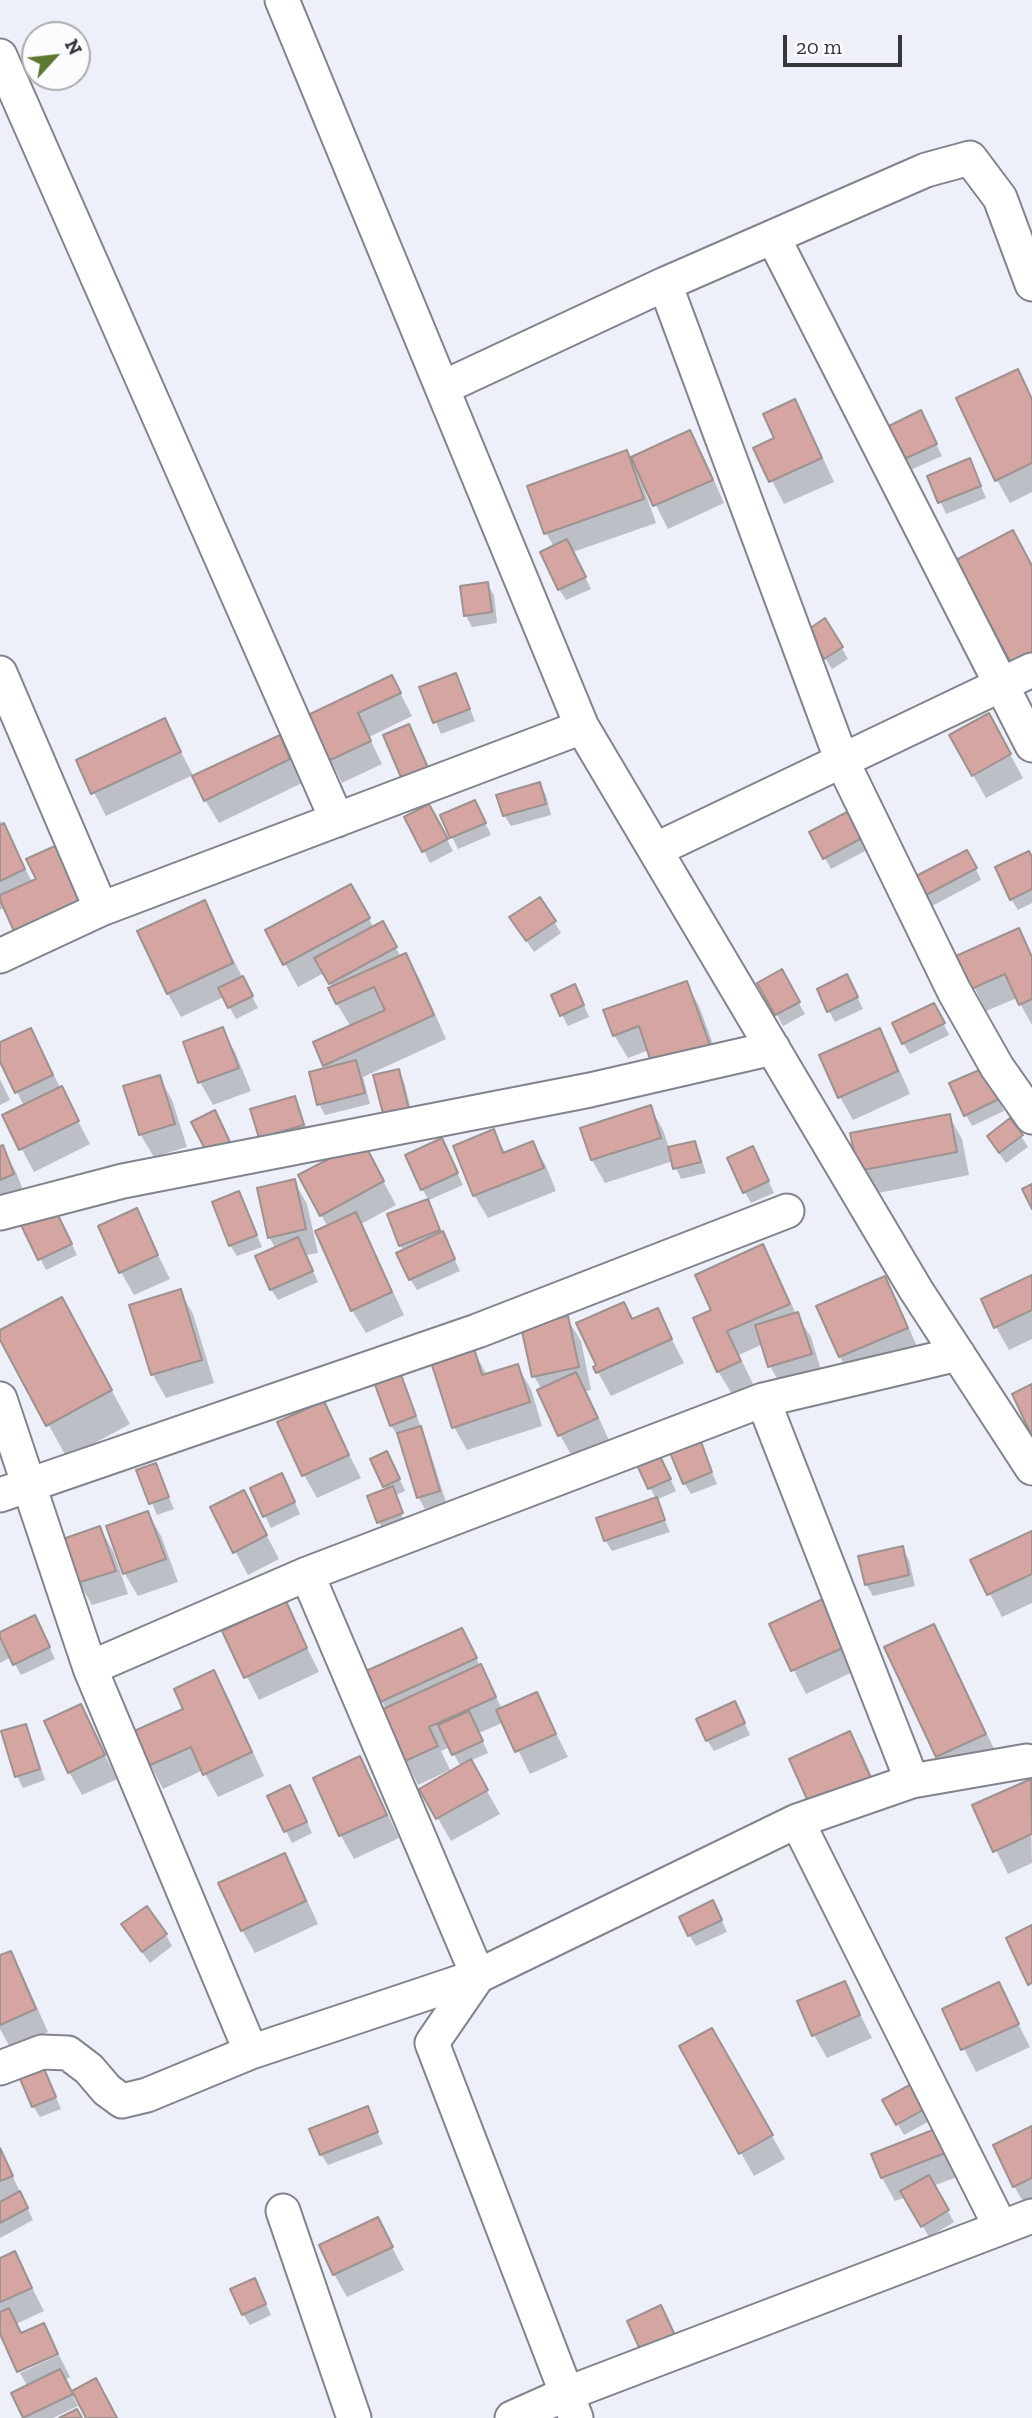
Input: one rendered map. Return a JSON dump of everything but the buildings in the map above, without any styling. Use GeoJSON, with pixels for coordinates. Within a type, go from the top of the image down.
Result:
{"type":"FeatureCollection","features":[{"type":"Feature","properties":{"kind":"street"},"geometry":{"type":"LineString","coordinates":[[282,0],[582,727],[916,1290],[1032,1468]]}},
{"type":"Feature","properties":{"kind":"street"},"geometry":{"type":"LineString","coordinates":[[0,56],[337,820]]}},
{"type":"Feature","properties":{"kind":"street"},"geometry":{"type":"LineString","coordinates":[[442,388],[665,284],[926,170],[970,158],[999,198],[1032,284]]}},
{"type":"Feature","properties":{"kind":"street"},"geometry":{"type":"LineString","coordinates":[[773,237],[1032,745]]}},
{"type":"Feature","properties":{"kind":"street"},"geometry":{"type":"LineString","coordinates":[[665,284],[842,761],[954,991],[998,1067],[1032,1117]]}},
{"type":"Feature","properties":{"kind":"street"},"geometry":{"type":"LineString","coordinates":[[655,850],[1032,670]]}},
{"type":"Feature","properties":{"kind":"street"},"geometry":{"type":"LineString","coordinates":[[0,673],[101,909]]}},
{"type":"Feature","properties":{"kind":"street"},"geometry":{"type":"LineString","coordinates":[[0,956],[101,909],[582,727]]}},
{"type":"Feature","properties":{"kind":"street"},"geometry":{"type":"LineString","coordinates":[[0,1213],[123,1181],[590,1090],[773,1048]]}},
{"type":"Feature","properties":{"kind":"street"},"geometry":{"type":"LineString","coordinates":[[14,1491],[477,1331],[787,1211]]}},
{"type":"Feature","properties":{"kind":"street"},"geometry":{"type":"LineString","coordinates":[[90,1668],[307,1574],[763,1400],[958,1354]]}},
{"type":"Feature","properties":{"kind":"street"},"geometry":{"type":"LineString","coordinates":[[0,1399],[14,1491],[251,2052]]}},
{"type":"Feature","properties":{"kind":"street"},"geometry":{"type":"LineString","coordinates":[[763,1400],[912,1781]]}},
{"type":"Feature","properties":{"kind":"street"},"geometry":{"type":"LineString","coordinates":[[307,1574],[478,1976]]}},
{"type":"Feature","properties":{"kind":"street"},"geometry":{"type":"LineString","coordinates":[[0,2068],[42,2052],[68,2053],[122,2101],[147,2095],[251,2052],[478,1976],[797,1821],[912,1781],[1030,1763]]}},
{"type":"Feature","properties":{"kind":"street"},"geometry":{"type":"LineString","coordinates":[[797,1821],[1001,2228]]}},
{"type":"Feature","properties":{"kind":"street"},"geometry":{"type":"LineString","coordinates":[[478,1976],[432,2043],[571,2406]]}},
{"type":"Feature","properties":{"kind":"street"},"geometry":{"type":"LineString","coordinates":[[283,2211],[354,2418]]}},
{"type":"Feature","properties":{"kind":"street"},"geometry":{"type":"LineString","coordinates":[[512,2418],[571,2406],[1032,2216]]}}]}
